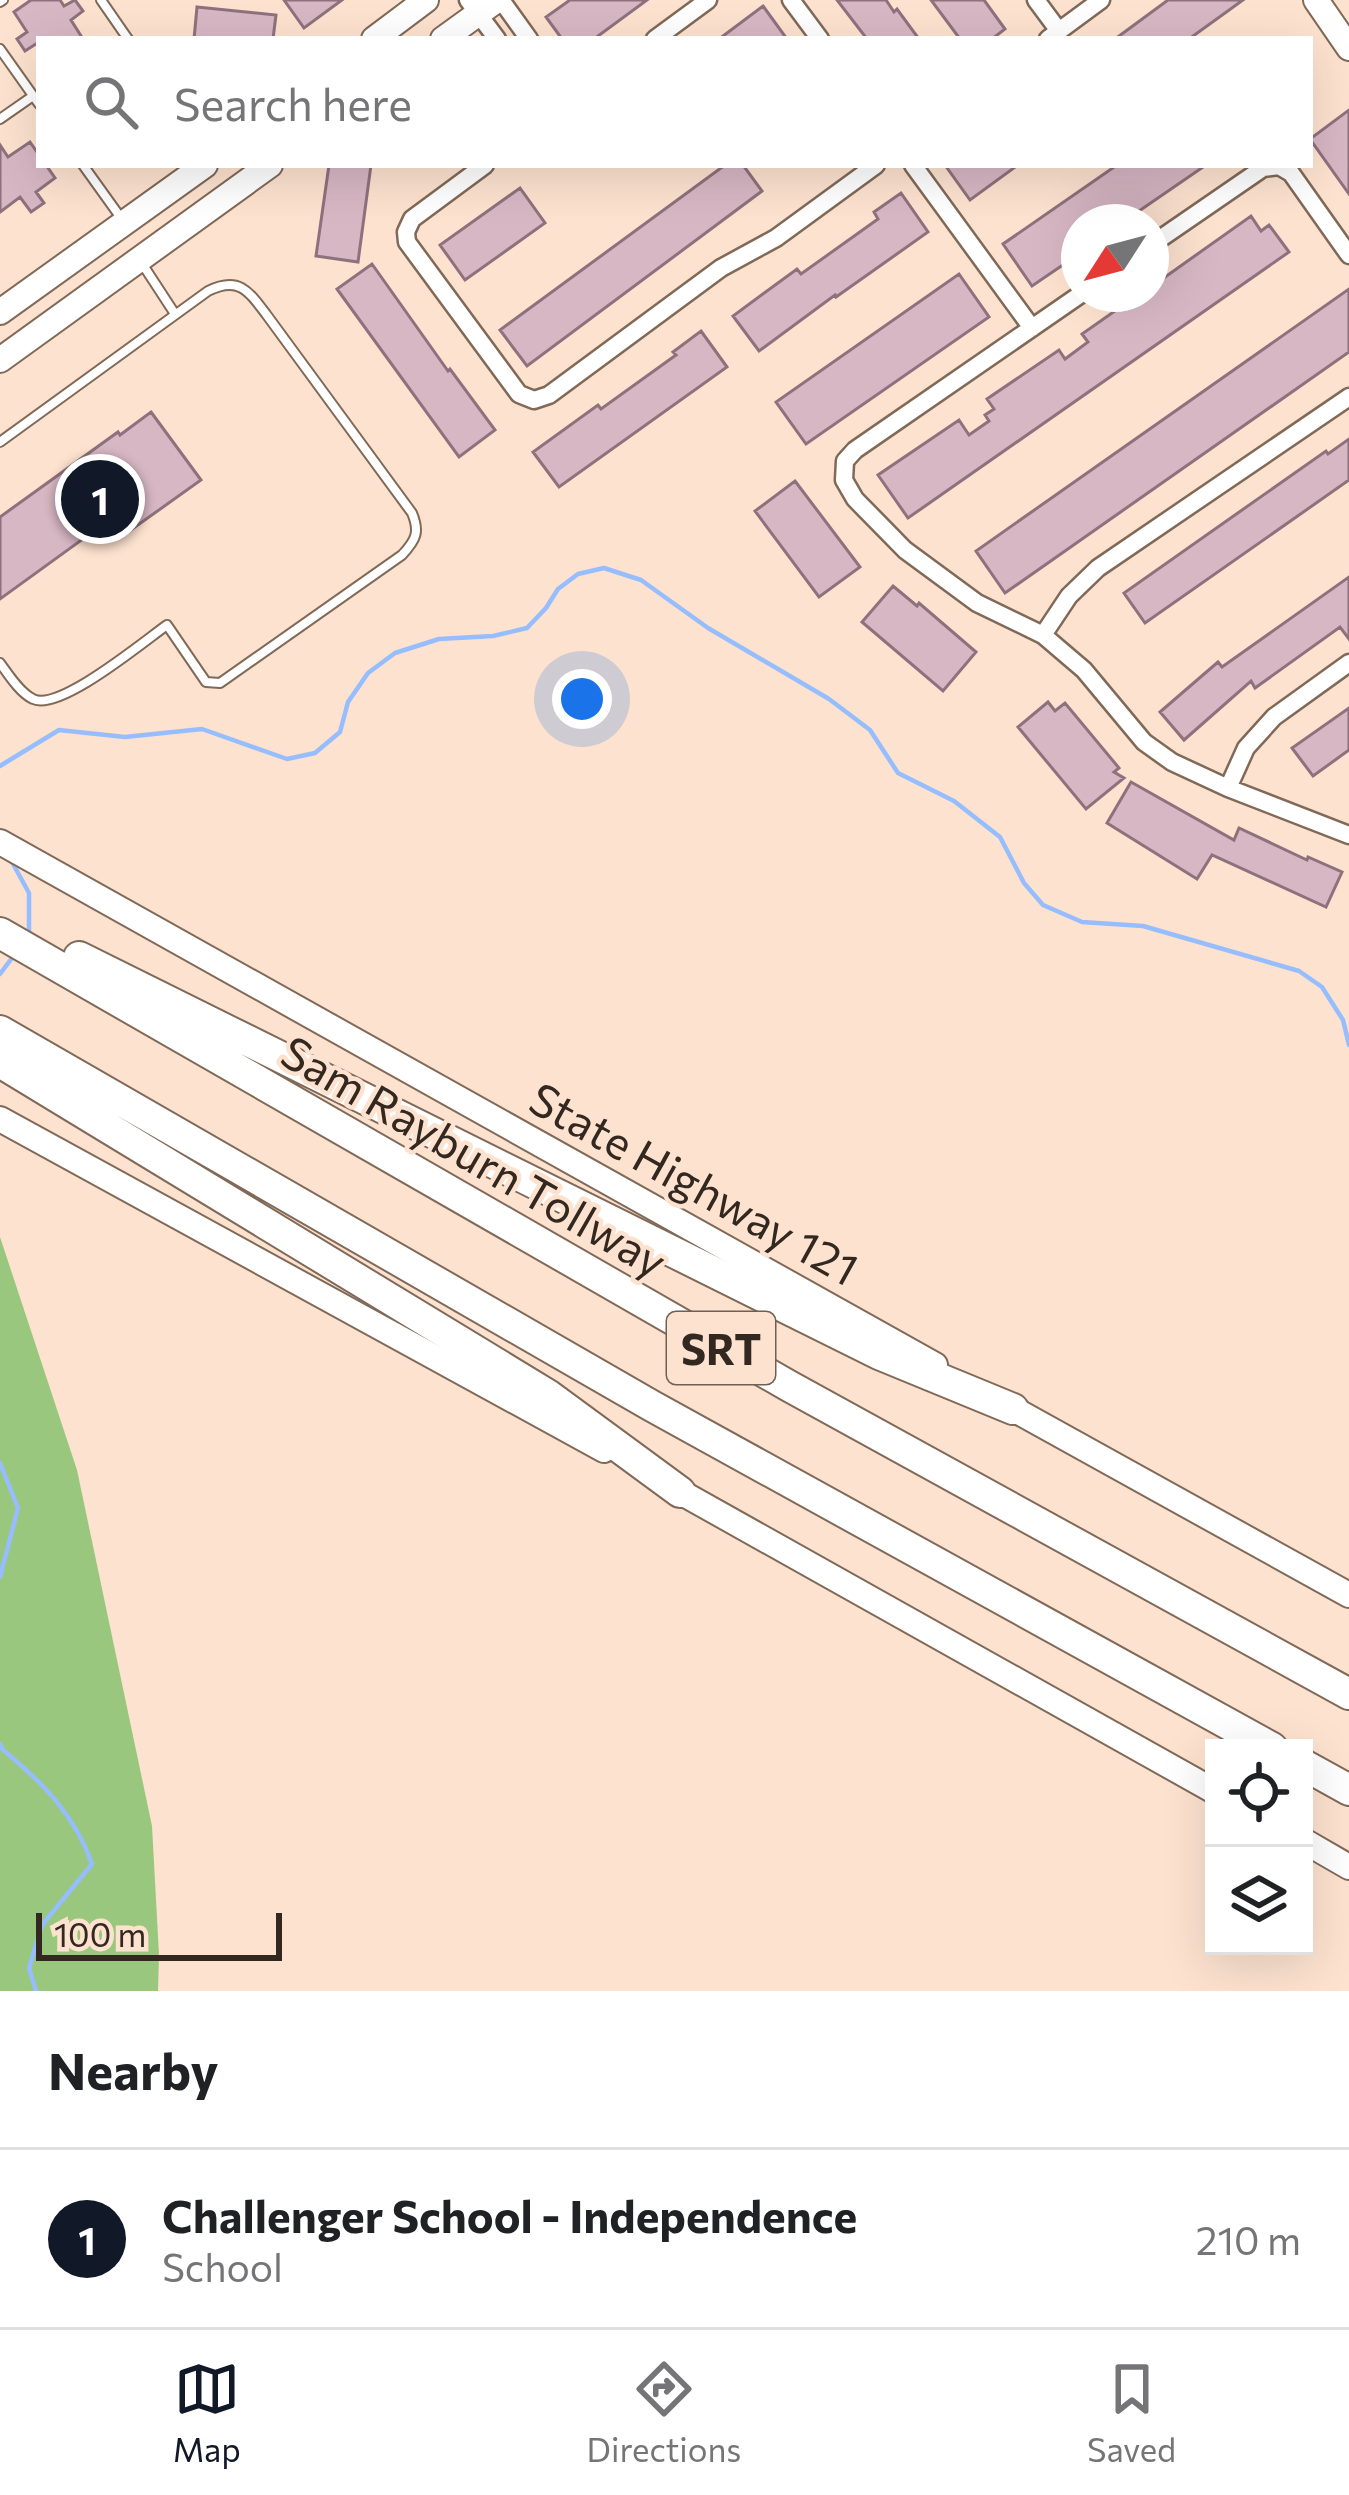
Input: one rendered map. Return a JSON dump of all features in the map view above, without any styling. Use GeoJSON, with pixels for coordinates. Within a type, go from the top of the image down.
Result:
{"type":"FeatureCollection","features":[{"type":"Feature","properties":{"kind":"highway"},"geometry":{"type":"LineString","coordinates":[[0,931],[36,937],[107,981],[879,1354],[1013,1409]]}},
{"type":"Feature","properties":{"kind":"highway","name":"Sam Rayburn Tollway"},"geometry":{"type":"LineString","coordinates":[[107,981],[326,1123],[789,1386],[1349,1694]]}},
{"type":"Feature","properties":{"kind":"highway","name":"SRT"},"geometry":{"type":"LineString","coordinates":[[0,1031],[51,1077],[1256,1739]]}},
{"type":"Feature","properties":{"kind":"highway"},"geometry":{"type":"LineString","coordinates":[[0,1062],[51,1077],[548,1395],[680,1492]]}},
{"type":"Feature","properties":{"kind":"highway"},"geometry":{"type":"LineString","coordinates":[[1313,1770],[1349,1790]]}},
{"type":"Feature","properties":{"kind":"main road"},"geometry":{"type":"LineString","coordinates":[[378,36],[426,0]]}},
{"type":"Feature","properties":{"kind":"main road"},"geometry":{"type":"LineString","coordinates":[[1316,0],[1349,48]]}},
{"type":"Feature","properties":{"kind":"main road"},"geometry":{"type":"LineString","coordinates":[[447,36],[486,3]]}},
{"type":"Feature","properties":{"kind":"main road"},"geometry":{"type":"LineString","coordinates":[[0,312],[201,168]]}},
{"type":"Feature","properties":{"kind":"main road"},"geometry":{"type":"LineString","coordinates":[[0,360],[140,260],[242,173]]}},
{"type":"Feature","properties":{"kind":"main road","name":"State Highway 121"},"geometry":{"type":"LineString","coordinates":[[0,842],[1349,1595]]}},
{"type":"Feature","properties":{"kind":"main road"},"geometry":{"type":"LineString","coordinates":[[0,1119],[1205,1786]]}},
{"type":"Feature","properties":{"kind":"main road"},"geometry":{"type":"LineString","coordinates":[[1313,1846],[1349,1867]]}},
{"type":"Feature","properties":{"kind":"street"},"geometry":{"type":"LineString","coordinates":[[659,36],[708,0]]}},
{"type":"Feature","properties":{"kind":"street"},"geometry":{"type":"LineString","coordinates":[[791,0],[818,36]]}},
{"type":"Feature","properties":{"kind":"street"},"geometry":{"type":"LineString","coordinates":[[1036,0],[1053,35],[1101,0]]}},
{"type":"Feature","properties":{"kind":"street"},"geometry":{"type":"LineString","coordinates":[[486,3],[496,36]]}},
{"type":"Feature","properties":{"kind":"street"},"geometry":{"type":"LineString","coordinates":[[486,3],[525,36]]}},
{"type":"Feature","properties":{"kind":"street"},"geometry":{"type":"LineString","coordinates":[[480,168],[412,218],[407,242],[519,394],[533,400],[550,395],[721,268],[776,238],[872,168]]}},
{"type":"Feature","properties":{"kind":"street"},"geometry":{"type":"LineString","coordinates":[[915,168],[1032,328]]}},
{"type":"Feature","properties":{"kind":"street"},"geometry":{"type":"LineString","coordinates":[[1169,233],[1263,168]]}},
{"type":"Feature","properties":{"kind":"street"},"geometry":{"type":"LineString","coordinates":[[1282,168],[1291,173],[1349,255]]}},
{"type":"Feature","properties":{"kind":"street"},"geometry":{"type":"LineString","coordinates":[[1061,308],[856,450],[845,461],[844,479],[855,499],[905,550],[976,603],[1043,635],[1084,670],[1144,742],[1172,762],[1349,835]]}},
{"type":"Feature","properties":{"kind":"street"},"geometry":{"type":"LineString","coordinates":[[1043,635],[1069,596],[1098,568],[1349,397]]}},
{"type":"Feature","properties":{"kind":"street"},"geometry":{"type":"LineString","coordinates":[[1228,788],[1246,748],[1274,717],[1349,663]]}},
{"type":"Feature","properties":{"kind":"lane"},"geometry":{"type":"LineString","coordinates":[[100,0],[126,36]]}},
{"type":"Feature","properties":{"kind":"lane"},"geometry":{"type":"LineString","coordinates":[[0,49],[36,100],[0,119]]}},
{"type":"Feature","properties":{"kind":"lane"},"geometry":{"type":"LineString","coordinates":[[85,168],[126,224]]}},
{"type":"Feature","properties":{"kind":"lane"},"geometry":{"type":"LineString","coordinates":[[140,260],[175,314]]}},
{"type":"Feature","properties":{"kind":"lane"},"geometry":{"type":"LineString","coordinates":[[0,442],[175,314],[224,284],[238,286],[253,297],[417,526],[416,540],[403,555],[220,683],[206,682],[167,625],[75,689],[46,702],[26,694],[0,663]]}},
{"type":"Feature","properties":{"kind":"green space"},"geometry":{"type":"Polygon","coordinates":[[[0,1237],[77,1470],[152,1826],[158,1991],[0,1991],[0,1237]]]}},
{"type":"Feature","properties":{"kind":"building"},"geometry":{"type":"Polygon","coordinates":[[[31,0],[60,0],[64,6],[75,0],[83,11],[71,20],[81,36],[36,36],[36,44],[25,51],[17,39],[27,32],[14,12],[31,0]]]}},
{"type":"Feature","properties":{"kind":"building"},"geometry":{"type":"Polygon","coordinates":[[[284,0],[342,0],[304,28],[284,0]]]}},
{"type":"Feature","properties":{"kind":"building"},"geometry":{"type":"Polygon","coordinates":[[[570,0],[647,0],[598,36],[560,36],[546,17],[570,0]]]}},
{"type":"Feature","properties":{"kind":"building"},"geometry":{"type":"Polygon","coordinates":[[[837,0],[886,0],[917,36],[865,36],[837,0]]]}},
{"type":"Feature","properties":{"kind":"building"},"geometry":{"type":"Polygon","coordinates":[[[931,0],[984,0],[1005,29],[996,36],[958,36],[931,0]]]}},
{"type":"Feature","properties":{"kind":"building"},"geometry":{"type":"Polygon","coordinates":[[[1168,0],[1243,0],[1193,36],[1119,36],[1168,0]]]}},
{"type":"Feature","properties":{"kind":"building"},"geometry":{"type":"Polygon","coordinates":[[[763,6],[785,36],[723,36],[763,6]]]}},
{"type":"Feature","properties":{"kind":"building"},"geometry":{"type":"Polygon","coordinates":[[[197,7],[276,15],[273,36],[194,36],[197,7]]]}},
{"type":"Feature","properties":{"kind":"building"},"geometry":{"type":"Polygon","coordinates":[[[1349,110],[1349,194],[1313,143],[1313,137],[1349,110]]]}},
{"type":"Feature","properties":{"kind":"building"},"geometry":{"type":"Polygon","coordinates":[[[30,142],[36,151],[36,168],[48,168],[55,178],[36,192],[44,203],[31,212],[20,197],[0,212],[0,145],[8,157],[30,142]]]}},
{"type":"Feature","properties":{"kind":"building"},"geometry":{"type":"Polygon","coordinates":[[[329,168],[371,168],[358,262],[316,256],[329,168]]]}},
{"type":"Feature","properties":{"kind":"building"},"geometry":{"type":"Polygon","coordinates":[[[721,168],[745,168],[762,191],[527,366],[500,330],[721,168]]]}},
{"type":"Feature","properties":{"kind":"building"},"geometry":{"type":"Polygon","coordinates":[[[947,168],[1014,168],[970,200],[947,168]]]}},
{"type":"Feature","properties":{"kind":"building"},"geometry":{"type":"Polygon","coordinates":[[[1113,168],[1202,168],[1149,204],[1061,204],[1061,266],[1032,286],[1003,244],[1113,168]]]}},
{"type":"Feature","properties":{"kind":"building"},"geometry":{"type":"Polygon","coordinates":[[[520,188],[545,223],[465,280],[440,245],[520,188]]]}},
{"type":"Feature","properties":{"kind":"building"},"geometry":{"type":"Polygon","coordinates":[[[901,193],[928,232],[759,351],[733,316],[878,219],[874,212],[901,193]]]}},
{"type":"Feature","properties":{"kind":"building"},"geometry":{"type":"Polygon","coordinates":[[[1251,216],[1261,231],[1269,225],[1289,252],[908,518],[878,475],[959,420],[969,435],[989,421],[985,415],[994,409],[987,399],[1059,350],[1065,359],[1088,342],[1082,334],[1113,312],[1169,312],[1169,274],[1251,216]]]}},
{"type":"Feature","properties":{"kind":"building"},"geometry":{"type":"Polygon","coordinates":[[[372,264],[495,430],[459,457],[337,289],[372,264]]]}},
{"type":"Feature","properties":{"kind":"building"},"geometry":{"type":"Polygon","coordinates":[[[959,274],[989,317],[806,444],[776,402],[959,274]]]}},
{"type":"Feature","properties":{"kind":"building"},"geometry":{"type":"Polygon","coordinates":[[[1349,289],[1349,352],[1005,593],[976,551],[1349,289]]]}},
{"type":"Feature","properties":{"kind":"building"},"geometry":{"type":"Polygon","coordinates":[[[701,331],[727,367],[559,487],[533,452],[676,355],[673,352],[701,331]]]}},
{"type":"Feature","properties":{"kind":"building"},"geometry":{"type":"Polygon","coordinates":[[[151,412],[201,480],[121,537],[109,520],[0,599],[0,517],[151,412]]]}},
{"type":"Feature","properties":{"kind":"building"},"geometry":{"type":"Polygon","coordinates":[[[1349,439],[1349,480],[1145,623],[1124,593],[1349,439]]]}},
{"type":"Feature","properties":{"kind":"building"},"geometry":{"type":"Polygon","coordinates":[[[795,481],[860,567],[819,597],[755,511],[795,481]]]}},
{"type":"Feature","properties":{"kind":"building"},"geometry":{"type":"Polygon","coordinates":[[[1349,577],[1349,639],[1340,627],[1255,688],[1251,681],[1184,740],[1160,712],[1218,662],[1222,667],[1349,577]]]}},
{"type":"Feature","properties":{"kind":"building"},"geometry":{"type":"Polygon","coordinates":[[[893,586],[976,652],[943,691],[862,622],[893,586]]]}},
{"type":"Feature","properties":{"kind":"building"},"geometry":{"type":"Polygon","coordinates":[[[1048,702],[1055,711],[1065,703],[1119,768],[1114,772],[1124,778],[1086,809],[1018,727],[1048,702]]]}},
{"type":"Feature","properties":{"kind":"building"},"geometry":{"type":"Polygon","coordinates":[[[1349,708],[1349,750],[1313,776],[1292,748],[1349,708]]]}},
{"type":"Feature","properties":{"kind":"building"},"geometry":{"type":"Polygon","coordinates":[[[1131,782],[1234,840],[1239,828],[1342,872],[1326,907],[1212,855],[1197,879],[1107,823],[1131,782]]]}},
{"type":"Feature","properties":{"kind":"waterway"},"geometry":{"type":"LineString","coordinates":[[0,766],[59,730],[125,737],[202,729],[287,759],[315,753],[340,732],[348,702],[368,673],[395,653],[439,639],[493,636],[527,628],[558,589],[578,574],[604,568],[641,580],[870,730],[898,773],[954,801],[1000,837],[1024,883],[1043,905],[1082,922],[1143,926],[1299,971],[1322,987],[1343,1020],[1349,1045]]}},
{"type":"Feature","properties":{"kind":"waterway"},"geometry":{"type":"LineString","coordinates":[[12,862],[29,893],[29,936]]}},
{"type":"Feature","properties":{"kind":"waterway"},"geometry":{"type":"LineString","coordinates":[[0,974],[15,954]]}},
{"type":"Feature","properties":{"kind":"waterway"},"geometry":{"type":"LineString","coordinates":[[0,1463],[18,1508],[0,1577]]}},
{"type":"Feature","properties":{"kind":"waterway"},"geometry":{"type":"LineString","coordinates":[[0,1744],[67,1815],[92,1864],[42,1925],[29,1968],[36,1991]]}},
{"type":"Feature","properties":{"kind":"place","name":"Challenger School - Independence"},"geometry":{"type":"Point","coordinates":[100,499]}}]}
